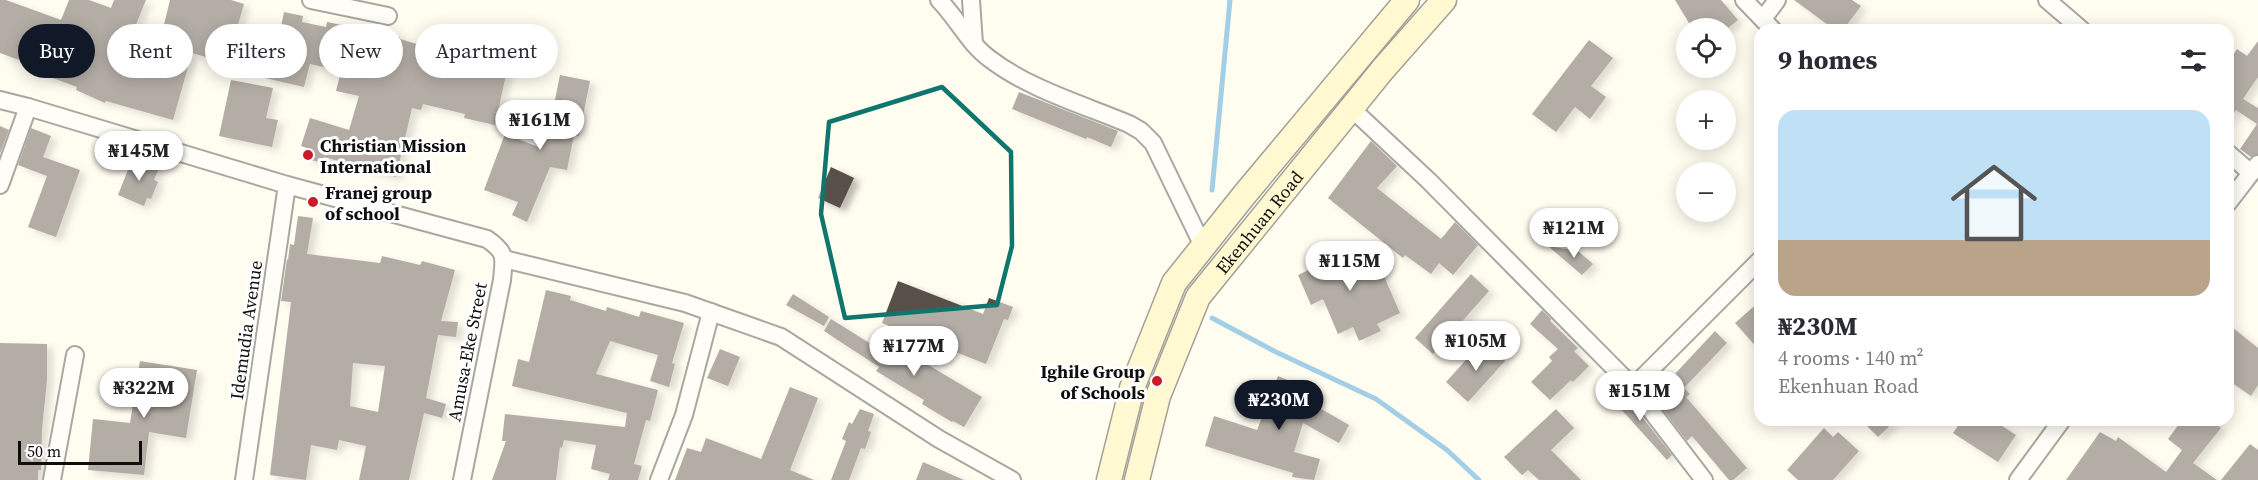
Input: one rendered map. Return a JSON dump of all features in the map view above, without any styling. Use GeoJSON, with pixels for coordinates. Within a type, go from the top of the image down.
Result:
{"type":"FeatureCollection","features":[{"type":"Feature","properties":{"kind":"main road","name":"Ekenhuan Road"},"geometry":{"type":"LineString","coordinates":[[1109,480],[1132,388],[1174,283],[1407,0]]}},
{"type":"Feature","properties":{"kind":"main road","name":"Ekenhuan Road"},"geometry":{"type":"LineString","coordinates":[[1137,480],[1158,396],[1198,297],[1351,108],[1443,0]]}},
{"type":"Feature","properties":{"kind":"street"},"geometry":{"type":"LineString","coordinates":[[311,0],[388,16]]}},
{"type":"Feature","properties":{"kind":"street"},"geometry":{"type":"LineString","coordinates":[[939,0],[974,44],[990,59],[1024,80],[1129,124],[1153,142],[1203,246]]}},
{"type":"Feature","properties":{"kind":"street"},"geometry":{"type":"LineString","coordinates":[[971,0],[974,44]]}},
{"type":"Feature","properties":{"kind":"street"},"geometry":{"type":"LineString","coordinates":[[1744,0],[1767,24]]}},
{"type":"Feature","properties":{"kind":"street"},"geometry":{"type":"LineString","coordinates":[[1768,24],[1777,0]]}},
{"type":"Feature","properties":{"kind":"street"},"geometry":{"type":"LineString","coordinates":[[2047,0],[2075,24]]}},
{"type":"Feature","properties":{"kind":"street"},"geometry":{"type":"LineString","coordinates":[[0,100],[287,185],[488,239],[500,248],[504,259],[685,303],[782,337],[939,439],[1012,480]]}},
{"type":"Feature","properties":{"kind":"street"},"geometry":{"type":"LineString","coordinates":[[0,185],[28,107]]}},
{"type":"Feature","properties":{"kind":"street"},"geometry":{"type":"LineString","coordinates":[[1351,108],[1429,181],[1634,387],[1704,480]]}},
{"type":"Feature","properties":{"kind":"street"},"geometry":{"type":"LineString","coordinates":[[2234,156],[2254,168],[2234,195]]}},
{"type":"Feature","properties":{"kind":"street","name":"Idemudia Avenue"},"geometry":{"type":"LineString","coordinates":[[244,480],[287,185]]}},
{"type":"Feature","properties":{"kind":"street","name":"Amusa-Eke Street"},"geometry":{"type":"LineString","coordinates":[[462,480],[502,280],[504,259]]}},
{"type":"Feature","properties":{"kind":"street"},"geometry":{"type":"LineString","coordinates":[[1634,387],[1754,266]]}},
{"type":"Feature","properties":{"kind":"street"},"geometry":{"type":"LineString","coordinates":[[659,480],[684,415],[711,312]]}},
{"type":"Feature","properties":{"kind":"street"},"geometry":{"type":"LineString","coordinates":[[52,480],[75,355]]}},
{"type":"Feature","properties":{"kind":"street"},"geometry":{"type":"LineString","coordinates":[[2018,480],[2058,426]]}},
{"type":"Feature","properties":{"kind":"highlighted area"},"geometry":{"type":"Polygon","coordinates":[[[942,87],[1011,152],[1012,246],[997,305],[845,318],[821,214],[829,122],[942,87]]]}},
{"type":"Feature","properties":{"kind":"building"},"geometry":{"type":"Polygon","coordinates":[[[0,0],[6,0],[61,20],[69,0],[89,0],[111,8],[114,0],[146,0],[136,24],[107,24],[107,78],[185,78],[173,120],[106,101],[105,103],[76,90],[77,87],[53,78],[95,78],[95,24],[18,24],[18,60],[0,53],[0,0]]]}},
{"type":"Feature","properties":{"kind":"building"},"geometry":{"type":"Polygon","coordinates":[[[170,0],[231,0],[244,4],[238,24],[205,24],[205,57],[193,53],[193,24],[164,24],[170,0]]]}},
{"type":"Feature","properties":{"kind":"building"},"geometry":{"type":"Polygon","coordinates":[[[1675,0],[1721,0],[1738,20],[1736,22],[1736,18],[1686,18],[1675,0]]]}},
{"type":"Feature","properties":{"kind":"building"},"geometry":{"type":"Polygon","coordinates":[[[1794,0],[1852,0],[1861,6],[1848,24],[1827,24],[1794,0]]]}},
{"type":"Feature","properties":{"kind":"building"},"geometry":{"type":"Polygon","coordinates":[[[284,12],[303,16],[302,22],[319,26],[319,66],[310,64],[307,76],[307,24],[282,24],[284,12]]]}},
{"type":"Feature","properties":{"kind":"building"},"geometry":{"type":"Polygon","coordinates":[[[403,40],[415,44],[415,78],[505,78],[495,125],[464,118],[465,114],[423,104],[421,110],[412,108],[396,177],[324,157],[323,163],[307,159],[310,149],[301,146],[310,118],[349,130],[359,96],[336,91],[339,78],[403,78],[403,40]]]}},
{"type":"Feature","properties":{"kind":"building"},"geometry":{"type":"Polygon","coordinates":[[[1589,40],[1613,58],[1591,86],[1606,97],[1590,119],[1575,107],[1556,132],[1532,114],[1589,40]]]}},
{"type":"Feature","properties":{"kind":"building"},"geometry":{"type":"Polygon","coordinates":[[[2258,41],[2258,77],[2243,99],[2258,108],[2258,154],[2251,157],[2240,149],[2257,124],[2236,110],[2234,113],[2234,54],[2237,49],[2247,56],[2258,41]]]}},
{"type":"Feature","properties":{"kind":"building"},"geometry":{"type":"Polygon","coordinates":[[[560,75],[590,81],[579,136],[574,135],[567,170],[550,167],[527,222],[512,215],[518,202],[484,190],[505,134],[541,148],[543,138],[547,139],[560,75]]]}},
{"type":"Feature","properties":{"kind":"building"},"geometry":{"type":"Polygon","coordinates":[[[265,78],[306,78],[304,87],[265,78]]]}},
{"type":"Feature","properties":{"kind":"building"},"geometry":{"type":"Polygon","coordinates":[[[231,80],[273,88],[266,118],[278,120],[272,147],[219,136],[231,80]]]}},
{"type":"Feature","properties":{"kind":"building"},"geometry":{"type":"Polygon","coordinates":[[[1019,92],[1118,131],[1111,147],[1012,109],[1019,92]]]}},
{"type":"Feature","properties":{"kind":"building"},"geometry":{"type":"Polygon","coordinates":[[[0,126],[9,130],[0,154],[0,126]]]}},
{"type":"Feature","properties":{"kind":"building"},"geometry":{"type":"Polygon","coordinates":[[[31,128],[51,136],[43,157],[80,170],[56,237],[28,227],[47,176],[18,165],[31,128]]]}},
{"type":"Feature","properties":{"kind":"building"},"geometry":{"type":"Polygon","coordinates":[[[1371,141],[1397,166],[1377,188],[1441,239],[1455,222],[1478,245],[1453,275],[1439,263],[1431,274],[1405,255],[1403,258],[1328,198],[1371,141]]]}},
{"type":"Feature","properties":{"kind":"building"},"geometry":{"type":"Polygon","coordinates":[[[133,157],[159,168],[154,180],[158,182],[151,199],[147,198],[144,206],[118,195],[133,157]]]}},
{"type":"Feature","properties":{"kind":"building"},"geometry":{"type":"Polygon","coordinates":[[[831,167],[854,178],[840,208],[818,198],[831,167]]]}},
{"type":"Feature","properties":{"kind":"building"},"geometry":{"type":"Polygon","coordinates":[[[298,216],[313,218],[307,254],[380,263],[382,256],[420,265],[422,261],[455,270],[441,321],[458,322],[456,337],[438,335],[426,398],[446,404],[442,418],[424,413],[409,480],[359,480],[366,446],[339,440],[337,450],[311,445],[306,480],[270,475],[291,302],[281,301],[290,244],[294,245],[298,216]],[[353,363],[350,406],[378,412],[385,366],[353,363]]]}},
{"type":"Feature","properties":{"kind":"building"},"geometry":{"type":"Polygon","coordinates":[[[1351,241],[1365,272],[1379,265],[1400,313],[1377,324],[1381,331],[1359,341],[1353,327],[1338,334],[1323,299],[1311,305],[1298,275],[1324,263],[1320,255],[1351,241]]]}},
{"type":"Feature","properties":{"kind":"building"},"geometry":{"type":"Polygon","coordinates":[[[1548,246],[1578,251],[1593,264],[1582,275],[1548,246]]]}},
{"type":"Feature","properties":{"kind":"building"},"geometry":{"type":"Polygon","coordinates":[[[1471,274],[1489,291],[1433,354],[1415,338],[1471,274]]]}},
{"type":"Feature","properties":{"kind":"building"},"geometry":{"type":"Polygon","coordinates":[[[898,281],[983,314],[989,298],[1013,307],[1008,320],[1004,319],[986,364],[882,323],[898,281]]]}},
{"type":"Feature","properties":{"kind":"building"},"geometry":{"type":"Polygon","coordinates":[[[546,290],[571,296],[570,300],[606,311],[607,307],[639,317],[641,311],[684,323],[672,363],[675,364],[669,387],[650,381],[658,355],[610,341],[596,374],[658,390],[650,421],[646,420],[634,464],[642,466],[638,480],[608,480],[610,474],[591,469],[596,445],[564,440],[562,448],[560,447],[556,480],[492,480],[506,441],[502,441],[505,414],[625,427],[627,413],[512,386],[518,359],[529,362],[546,290]]]}},
{"type":"Feature","properties":{"kind":"building"},"geometry":{"type":"Polygon","coordinates":[[[793,294],[829,317],[824,326],[786,305],[793,294]]]}},
{"type":"Feature","properties":{"kind":"building"},"geometry":{"type":"Polygon","coordinates":[[[1754,306],[1754,344],[1735,323],[1754,306]]]}},
{"type":"Feature","properties":{"kind":"building"},"geometry":{"type":"Polygon","coordinates":[[[1542,310],[1578,348],[1574,351],[1589,366],[1550,400],[1531,382],[1552,361],[1549,357],[1558,349],[1530,324],[1542,310]]]}},
{"type":"Feature","properties":{"kind":"building"},"geometry":{"type":"Polygon","coordinates":[[[831,319],[887,354],[893,344],[982,397],[964,427],[922,404],[924,400],[876,371],[879,367],[824,331],[831,319]]]}},
{"type":"Feature","properties":{"kind":"building"},"geometry":{"type":"Polygon","coordinates":[[[2234,329],[2258,348],[2258,385],[2251,396],[2234,384],[2234,329]]]}},
{"type":"Feature","properties":{"kind":"building"},"geometry":{"type":"Polygon","coordinates":[[[1715,331],[1727,343],[1684,388],[1690,394],[1686,397],[1747,468],[1733,480],[1729,480],[1692,436],[1687,441],[1651,394],[1671,375],[1673,376],[1715,331]]]}},
{"type":"Feature","properties":{"kind":"building"},"geometry":{"type":"Polygon","coordinates":[[[1483,341],[1505,361],[1468,402],[1446,382],[1483,341]]]}},
{"type":"Feature","properties":{"kind":"building"},"geometry":{"type":"Polygon","coordinates":[[[0,343],[47,344],[47,380],[41,470],[38,470],[38,480],[0,480],[0,343]]]}},
{"type":"Feature","properties":{"kind":"building"},"geometry":{"type":"Polygon","coordinates":[[[720,349],[740,357],[728,386],[707,378],[720,349]]]}},
{"type":"Feature","properties":{"kind":"building"},"geometry":{"type":"Polygon","coordinates":[[[140,361],[197,370],[186,438],[149,432],[144,475],[88,470],[93,419],[130,423],[140,361]]]}},
{"type":"Feature","properties":{"kind":"building"},"geometry":{"type":"Polygon","coordinates":[[[1278,376],[1321,394],[1316,406],[1349,425],[1339,443],[1303,423],[1294,452],[1320,459],[1314,480],[1292,477],[1293,473],[1205,446],[1214,416],[1257,430],[1278,376]]]}},
{"type":"Feature","properties":{"kind":"building"},"geometry":{"type":"Polygon","coordinates":[[[790,387],[818,398],[790,470],[814,480],[675,480],[687,448],[701,452],[706,438],[761,459],[790,387]]]}},
{"type":"Feature","properties":{"kind":"building"},"geometry":{"type":"Polygon","coordinates":[[[1620,389],[1672,455],[1667,460],[1610,397],[1620,389]]]}},
{"type":"Feature","properties":{"kind":"building"},"geometry":{"type":"Polygon","coordinates":[[[860,409],[874,414],[865,449],[861,448],[849,480],[831,480],[846,441],[842,439],[849,422],[852,424],[860,409]]]}},
{"type":"Feature","properties":{"kind":"building"},"geometry":{"type":"Polygon","coordinates":[[[1556,409],[1574,428],[1551,450],[1581,480],[1539,480],[1528,470],[1522,475],[1504,457],[1556,409]]]}},
{"type":"Feature","properties":{"kind":"building"},"geometry":{"type":"Polygon","coordinates":[[[1867,426],[1890,426],[1878,437],[1867,426]]]}},
{"type":"Feature","properties":{"kind":"building"},"geometry":{"type":"Polygon","coordinates":[[[1958,426],[2002,426],[2016,435],[1998,462],[1953,433],[1958,426]]]}},
{"type":"Feature","properties":{"kind":"building"},"geometry":{"type":"Polygon","coordinates":[[[2178,426],[2218,426],[2221,428],[2193,463],[2217,480],[2066,480],[2100,432],[2116,441],[2118,437],[2166,472],[2182,450],[2168,439],[2178,426]]]}},
{"type":"Feature","properties":{"kind":"building"},"geometry":{"type":"Polygon","coordinates":[[[1824,428],[1833,437],[1838,432],[1859,451],[1833,480],[1798,480],[1787,470],[1824,428]]]}},
{"type":"Feature","properties":{"kind":"building"},"geometry":{"type":"Polygon","coordinates":[[[2250,444],[2258,450],[2258,480],[2221,480],[2250,444]]]}},
{"type":"Feature","properties":{"kind":"building"},"geometry":{"type":"Polygon","coordinates":[[[923,462],[964,480],[916,480],[923,462]]]}},
{"type":"Feature","properties":{"kind":"waterway"},"geometry":{"type":"LineString","coordinates":[[1212,190],[1230,0]]}},
{"type":"Feature","properties":{"kind":"waterway"},"geometry":{"type":"LineString","coordinates":[[1212,318],[1276,352],[1376,399],[1447,450],[1479,480]]}},
{"type":"Feature","properties":{"kind":"place","name":"Christian Mission International"},"geometry":{"type":"Point","coordinates":[308,155]}},
{"type":"Feature","properties":{"kind":"place","name":"Franej group of school"},"geometry":{"type":"Point","coordinates":[313,202]}},
{"type":"Feature","properties":{"kind":"place","name":"Ighile Group of Schools"},"geometry":{"type":"Point","coordinates":[1157,381]}}]}
